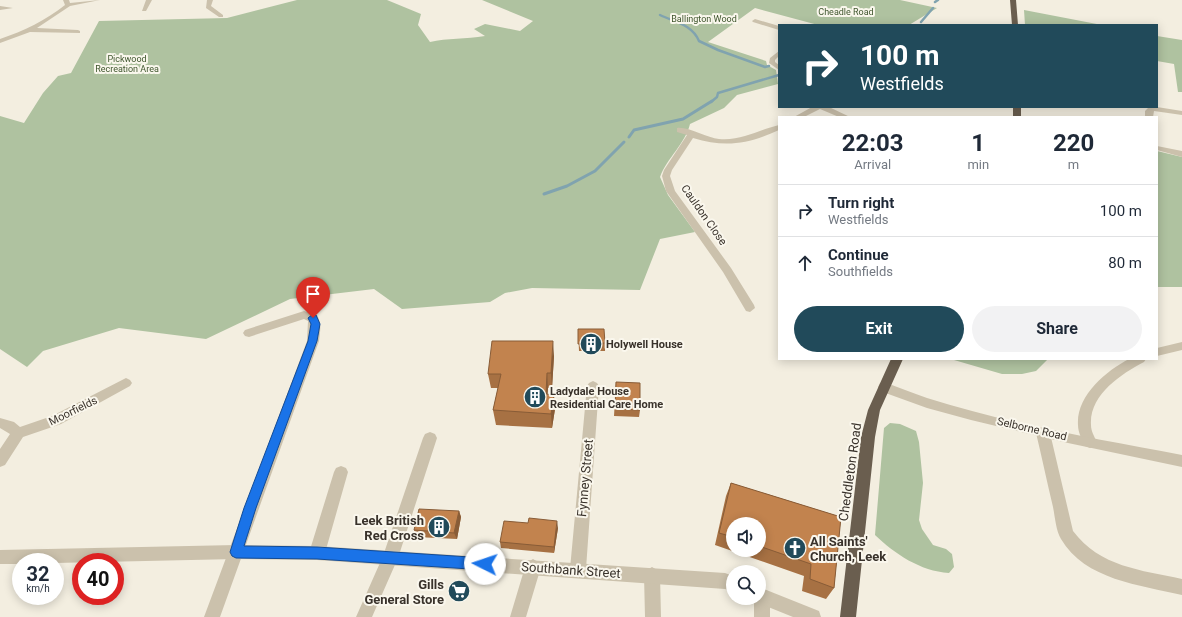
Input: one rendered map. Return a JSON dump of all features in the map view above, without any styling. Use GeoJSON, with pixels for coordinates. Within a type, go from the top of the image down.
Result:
{"type":"FeatureCollection","features":[{"type":"Feature","properties":{"kind":"highway"},"geometry":{"type":"LineString","coordinates":[[1014,0],[1015,24]]}},
{"type":"Feature","properties":{"kind":"highway","name":"Cheddleton Road"},"geometry":{"type":"LineString","coordinates":[[848,617],[868,437],[874,410],[897,360]]}},
{"type":"Feature","properties":{"kind":"street"},"geometry":{"type":"LineString","coordinates":[[0,41],[30,30],[67,2],[97,0]]}},
{"type":"Feature","properties":{"kind":"street"},"geometry":{"type":"LineString","coordinates":[[149,0],[145,8],[154,6]]}},
{"type":"Feature","properties":{"kind":"street"},"geometry":{"type":"LineString","coordinates":[[204,16],[218,14],[208,7],[210,0]]}},
{"type":"Feature","properties":{"kind":"street"},"geometry":{"type":"LineString","coordinates":[[0,8],[10,8]]}},
{"type":"Feature","properties":{"kind":"street"},"geometry":{"type":"LineString","coordinates":[[752,20],[778,28]]}},
{"type":"Feature","properties":{"kind":"street"},"geometry":{"type":"LineString","coordinates":[[30,30],[70,32],[77,30]]}},
{"type":"Feature","properties":{"kind":"street"},"geometry":{"type":"LineString","coordinates":[[778,54],[772,59],[772,63],[778,67]]}},
{"type":"Feature","properties":{"kind":"street"},"geometry":{"type":"LineString","coordinates":[[800,116],[816,108]]}},
{"type":"Feature","properties":{"kind":"street"},"geometry":{"type":"LineString","coordinates":[[824,108],[844,116]]}},
{"type":"Feature","properties":{"kind":"street"},"geometry":{"type":"LineString","coordinates":[[1151,108],[1182,113]]}},
{"type":"Feature","properties":{"kind":"street"},"geometry":{"type":"LineString","coordinates":[[680,130],[691,135],[714,141],[735,142],[745,141],[778,126]]}},
{"type":"Feature","properties":{"kind":"street","name":"Cauldon Close"},"geometry":{"type":"LineString","coordinates":[[691,135],[668,170],[666,176],[672,191],[727,270],[750,308]]}},
{"type":"Feature","properties":{"kind":"street"},"geometry":{"type":"LineString","coordinates":[[1158,148],[1182,154]]}},
{"type":"Feature","properties":{"kind":"street"},"geometry":{"type":"LineString","coordinates":[[212,617],[236,552],[250,508],[312,341],[315,324],[310,315],[295,317],[249,333]]}},
{"type":"Feature","properties":{"kind":"street"},"geometry":{"type":"LineString","coordinates":[[1158,352],[1182,346]]}},
{"type":"Feature","properties":{"kind":"street"},"geometry":{"type":"LineString","coordinates":[[1090,442],[1084,424],[1086,412],[1091,401],[1100,387],[1113,376],[1138,360]]}},
{"type":"Feature","properties":{"kind":"street","name":"Moorfields"},"geometry":{"type":"LineString","coordinates":[[18,433],[56,420],[126,383]]}},
{"type":"Feature","properties":{"kind":"street","name":"Fynney Street"},"geometry":{"type":"LineString","coordinates":[[578,570],[593,386]]}},
{"type":"Feature","properties":{"kind":"street","name":"Selborne Road"},"geometry":{"type":"LineString","coordinates":[[884,386],[914,399],[955,412],[1043,433],[1182,461]]}},
{"type":"Feature","properties":{"kind":"street"},"geometry":{"type":"LineString","coordinates":[[0,423],[9,426],[18,433],[0,462]]}},
{"type":"Feature","properties":{"kind":"street"},"geometry":{"type":"LineString","coordinates":[[1043,433],[1066,534],[1070,541],[1088,559],[1102,566],[1182,587]]}},
{"type":"Feature","properties":{"kind":"street"},"geometry":{"type":"LineString","coordinates":[[364,617],[390,558],[430,438]]}},
{"type":"Feature","properties":{"kind":"street"},"geometry":{"type":"LineString","coordinates":[[317,553],[341,472]]}},
{"type":"Feature","properties":{"kind":"street","name":"Southbank Street"},"geometry":{"type":"LineString","coordinates":[[0,557],[236,552],[317,553],[652,575],[726,581]]}},
{"type":"Feature","properties":{"kind":"street"},"geometry":{"type":"LineString","coordinates":[[518,617],[533,567]]}},
{"type":"Feature","properties":{"kind":"street"},"geometry":{"type":"LineString","coordinates":[[652,575],[653,617]]}},
{"type":"Feature","properties":{"kind":"street"},"geometry":{"type":"LineString","coordinates":[[766,598],[813,617]]}},
{"type":"Feature","properties":{"kind":"street"},"geometry":{"type":"LineString","coordinates":[[761,605],[762,617]]}},
{"type":"Feature","properties":{"kind":"green space"},"geometry":{"type":"Polygon","coordinates":[[[297,0],[387,0],[421,14],[418,25],[430,42],[485,36],[474,29],[485,24],[520,31],[533,21],[482,0],[900,0],[937,8],[911,24],[814,24],[755,8],[708,42],[766,61],[767,65],[776,70],[778,84],[737,95],[724,108],[690,124],[688,131],[660,177],[668,195],[695,232],[660,239],[640,290],[532,288],[505,293],[490,302],[402,309],[374,289],[290,299],[206,339],[119,328],[43,351],[27,367],[0,349],[0,116],[24,123],[43,93],[58,76],[71,73],[99,21],[227,18],[297,0]]]}},
{"type":"Feature","properties":{"kind":"green space"},"geometry":{"type":"Polygon","coordinates":[[[1024,10],[1097,24],[1025,24],[1024,10]]]}},
{"type":"Feature","properties":{"kind":"green space"},"geometry":{"type":"Polygon","coordinates":[[[1158,36],[1182,40],[1182,92],[1178,92],[1174,64],[1158,61],[1158,36]]]}},
{"type":"Feature","properties":{"kind":"green space"},"geometry":{"type":"Polygon","coordinates":[[[1158,151],[1182,157],[1182,287],[1158,287],[1158,151]]]}},
{"type":"Feature","properties":{"kind":"green space"},"geometry":{"type":"Polygon","coordinates":[[[954,360],[1047,360],[1036,371],[1022,374],[1002,374],[954,360]]]}},
{"type":"Feature","properties":{"kind":"green space"},"geometry":{"type":"Polygon","coordinates":[[[890,423],[900,424],[916,431],[919,442],[923,483],[919,520],[922,529],[933,545],[946,549],[952,554],[954,567],[949,573],[938,572],[918,565],[891,549],[875,535],[884,428],[890,423]]]}},
{"type":"Feature","properties":{"kind":"building"},"geometry":{"type":"Polygon","coordinates":[[[578,329],[604,329],[605,343],[578,344],[578,329]]]}},
{"type":"Feature","properties":{"kind":"building","name":"Ladydale House Residential Care Home"},"geometry":{"type":"Polygon","coordinates":[[[492,341],[553,341],[551,373],[547,373],[546,394],[554,395],[551,414],[493,410],[501,374],[488,374],[492,341]]]}},
{"type":"Feature","properties":{"kind":"building"},"geometry":{"type":"Polygon","coordinates":[[[616,382],[640,383],[640,410],[615,409],[616,382]]]}},
{"type":"Feature","properties":{"kind":"building","name":"All Saints' Church, Leek"},"geometry":{"type":"Polygon","coordinates":[[[731,483],[841,517],[834,588],[810,579],[811,564],[766,548],[766,517],[726,517],[726,535],[719,533],[731,483]]]}},
{"type":"Feature","properties":{"kind":"building","name":"Leek British Red Cross"},"geometry":{"type":"Polygon","coordinates":[[[419,509],[459,511],[454,533],[414,530],[419,509]]]}},
{"type":"Feature","properties":{"kind":"building"},"geometry":{"type":"Polygon","coordinates":[[[529,518],[557,521],[554,547],[500,542],[504,521],[528,523],[529,518]]]}},
{"type":"Feature","properties":{"kind":"waterway"},"geometry":{"type":"LineString","coordinates":[[921,22],[933,8]]}},
{"type":"Feature","properties":{"kind":"waterway"},"geometry":{"type":"LineString","coordinates":[[660,15],[687,27],[696,35],[699,41],[718,50],[765,67],[769,66]]}},
{"type":"Feature","properties":{"kind":"waterway"},"geometry":{"type":"LineString","coordinates":[[711,102],[717,97],[718,93],[778,75]]}},
{"type":"Feature","properties":{"kind":"waterway"},"geometry":{"type":"LineString","coordinates":[[629,137],[634,130],[683,119],[712,101]]}},
{"type":"Feature","properties":{"kind":"waterway"},"geometry":{"type":"LineString","coordinates":[[544,194],[567,186],[595,171],[624,142]]}},
{"type":"Feature","properties":{"kind":"place","name":"Holywell House"},"geometry":{"type":"Point","coordinates":[591,344]}},
{"type":"Feature","properties":{"kind":"place","name":"Ladydale House Residential Care Home"},"geometry":{"type":"Point","coordinates":[535,397]}},
{"type":"Feature","properties":{"kind":"place","name":"Leek British Red Cross"},"geometry":{"type":"Point","coordinates":[439,527]}},
{"type":"Feature","properties":{"kind":"place","name":"All Saints' Church, Leek"},"geometry":{"type":"Point","coordinates":[795,548]}},
{"type":"Feature","properties":{"kind":"place","name":"Gills General Store"},"geometry":{"type":"Point","coordinates":[459,591]}},
{"type":"Feature","properties":{"kind":"route"},"geometry":{"type":"LineString","coordinates":[[313,318],[315,324],[312,341],[250,508],[236,552],[317,553],[485,564]]}},
{"type":"Feature","properties":{"kind":"park label","name":"Cheadle Road"},"geometry":{"type":"Point","coordinates":[846,12]}},
{"type":"Feature","properties":{"kind":"park label","name":"Ballington Wood"},"geometry":{"type":"Point","coordinates":[704,19]}},
{"type":"Feature","properties":{"kind":"park label","name":"Pickwood Recreation Area"},"geometry":{"type":"Point","coordinates":[127,64]}}]}
